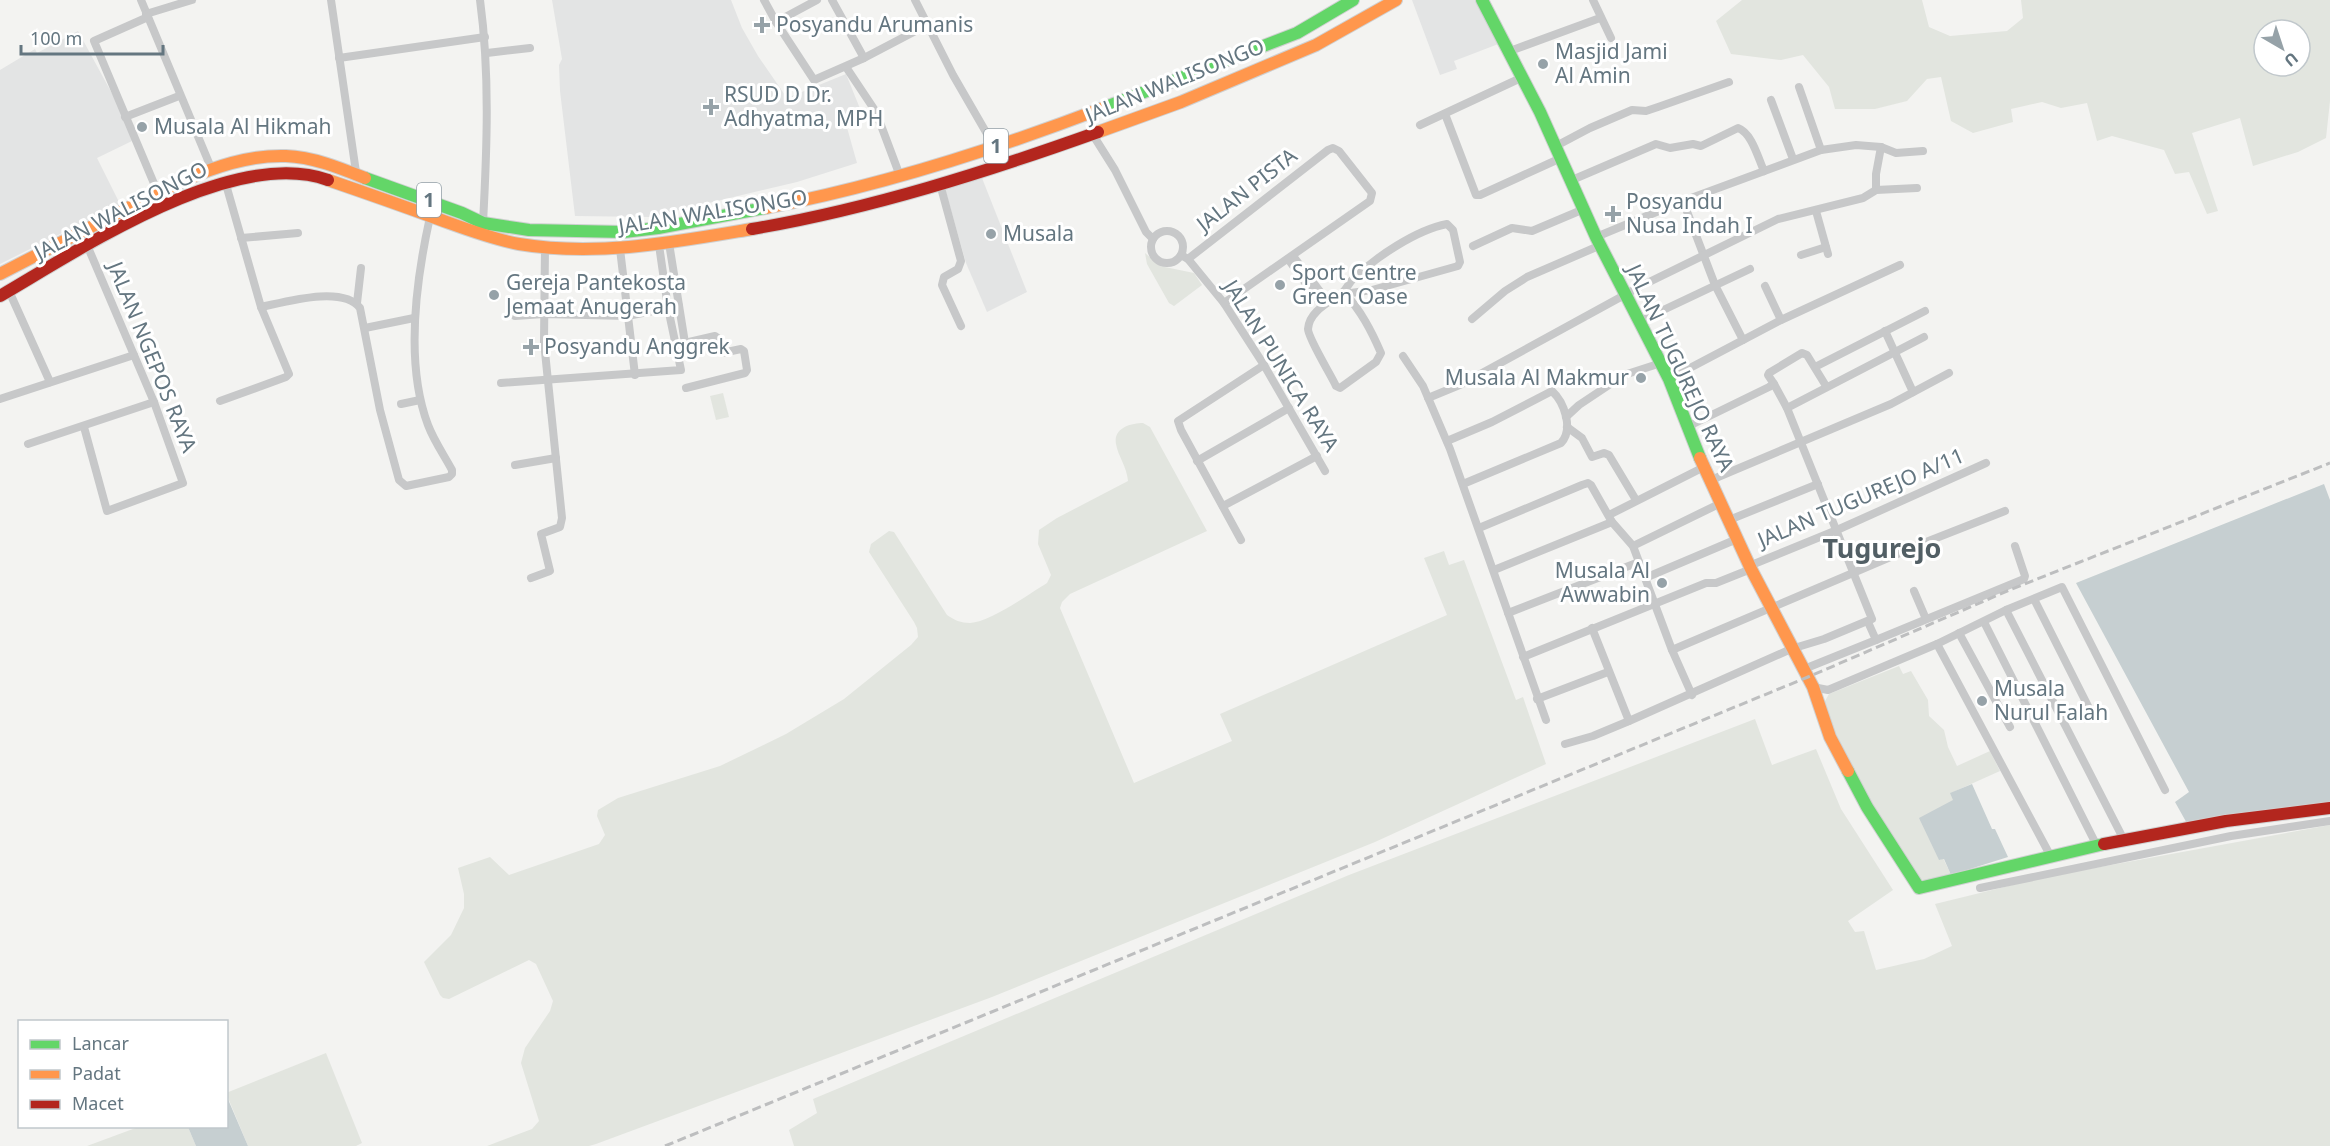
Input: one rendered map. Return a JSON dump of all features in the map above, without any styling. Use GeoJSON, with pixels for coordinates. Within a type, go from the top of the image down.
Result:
{"type":"FeatureCollection","features":[{"type":"Feature","properties":{"kind":"main road","name":"JALAN WALISONGO"},"geometry":{"type":"LineString","coordinates":[[0,274],[161,191],[246,159],[289,156],[317,161],[356,172],[483,223],[529,230],[624,232],[658,228],[816,198],[900,176],[1043,131],[1297,33],[1353,0]]}},
{"type":"Feature","properties":{"kind":"main road","name":"JALAN WALISONGO"},"geometry":{"type":"LineString","coordinates":[[5,294],[87,244],[170,204],[225,181],[267,173],[294,172],[320,177],[490,237],[545,247],[620,249],[801,221],[940,184],[1093,135],[1181,102],[1316,45],[1396,0]]}},
{"type":"Feature","properties":{"kind":"main road","name":"JALAN TUGUREJO RAYA"},"geometry":{"type":"LineString","coordinates":[[1482,0],[1523,77],[1599,241],[1669,379],[1704,466],[1750,567],[1791,649],[1813,687],[1830,737],[1861,797],[1919,888],[2050,855]]}},
{"type":"Feature","properties":{"kind":"main road"},"geometry":{"type":"LineString","coordinates":[[1172,82],[1181,102]]}},
{"type":"Feature","properties":{"kind":"main road"},"geometry":{"type":"LineString","coordinates":[[161,191],[170,204]]}},
{"type":"Feature","properties":{"kind":"main road"},"geometry":{"type":"LineString","coordinates":[[2050,855],[2185,828],[2330,808]]}},
{"type":"Feature","properties":{"kind":"street"},"geometry":{"type":"LineString","coordinates":[[141,0],[179,96],[212,170]]}},
{"type":"Feature","properties":{"kind":"street"},"geometry":{"type":"LineString","coordinates":[[161,191],[125,117],[94,41],[147,16],[192,0]]}},
{"type":"Feature","properties":{"kind":"street"},"geometry":{"type":"LineString","coordinates":[[331,0],[356,172]]}},
{"type":"Feature","properties":{"kind":"street"},"geometry":{"type":"LineString","coordinates":[[480,0],[487,53],[488,129],[483,223]]}},
{"type":"Feature","properties":{"kind":"street"},"geometry":{"type":"LineString","coordinates":[[764,0],[813,79],[817,80],[927,25]]}},
{"type":"Feature","properties":{"kind":"street"},"geometry":{"type":"LineString","coordinates":[[776,22],[817,0]]}},
{"type":"Feature","properties":{"kind":"street"},"geometry":{"type":"LineString","coordinates":[[832,0],[864,58]]}},
{"type":"Feature","properties":{"kind":"street"},"geometry":{"type":"LineString","coordinates":[[915,0],[994,146]]}},
{"type":"Feature","properties":{"kind":"street"},"geometry":{"type":"LineString","coordinates":[[1593,0],[1611,38]]}},
{"type":"Feature","properties":{"kind":"street"},"geometry":{"type":"LineString","coordinates":[[1510,51],[1600,18]]}},
{"type":"Feature","properties":{"kind":"street"},"geometry":{"type":"LineString","coordinates":[[339,58],[485,37]]}},
{"type":"Feature","properties":{"kind":"street"},"geometry":{"type":"LineString","coordinates":[[487,53],[530,48]]}},
{"type":"Feature","properties":{"kind":"street"},"geometry":{"type":"LineString","coordinates":[[846,67],[876,112],[900,176]]}},
{"type":"Feature","properties":{"kind":"street"},"geometry":{"type":"LineString","coordinates":[[1420,125],[1523,77]]}},
{"type":"Feature","properties":{"kind":"street"},"geometry":{"type":"LineString","coordinates":[[1445,114],[1474,193],[1480,195],[1558,152],[1590,128],[1632,110],[1646,111],[1729,81]]}},
{"type":"Feature","properties":{"kind":"street"},"geometry":{"type":"LineString","coordinates":[[1799,87],[1821,150]]}},
{"type":"Feature","properties":{"kind":"street"},"geometry":{"type":"LineString","coordinates":[[125,117],[179,96]]}},
{"type":"Feature","properties":{"kind":"street"},"geometry":{"type":"LineString","coordinates":[[1771,100],[1793,159]]}},
{"type":"Feature","properties":{"kind":"street"},"geometry":{"type":"LineString","coordinates":[[1572,180],[1656,144],[1670,148],[1693,144],[1701,146],[1732,130],[1742,129],[1753,145],[1764,171]]}},
{"type":"Feature","properties":{"kind":"street"},"geometry":{"type":"LineString","coordinates":[[1093,135],[1115,170],[1146,232],[1153,239]]}},
{"type":"Feature","properties":{"kind":"street"},"geometry":{"type":"LineString","coordinates":[[1472,319],[1505,291],[1527,277],[1599,241],[1683,201],[1793,159],[1821,150],[1856,145],[1881,147],[1896,153],[1923,151]]}},
{"type":"Feature","properties":{"kind":"street"},"geometry":{"type":"LineString","coordinates":[[1876,190],[1876,174],[1881,147]]}},
{"type":"Feature","properties":{"kind":"street","name":"JALAN PISTA"},"geometry":{"type":"LineString","coordinates":[[1185,257],[1333,148],[1339,151],[1372,193],[1370,201],[1290,257]]}},
{"type":"Feature","properties":{"kind":"street"},"geometry":{"type":"LineString","coordinates":[[220,401],[286,377],[289,372],[261,307],[225,181]]}},
{"type":"Feature","properties":{"kind":"street"},"geometry":{"type":"LineString","coordinates":[[940,184],[961,261],[958,269],[944,277],[942,285],[961,326]]}},
{"type":"Feature","properties":{"kind":"street"},"geometry":{"type":"LineString","coordinates":[[1428,398],[1468,380],[1704,255],[1778,219],[1863,198],[1876,190],[1917,188]]}},
{"type":"Feature","properties":{"kind":"street"},"geometry":{"type":"LineString","coordinates":[[1683,201],[1714,285],[1743,340]]}},
{"type":"Feature","properties":{"kind":"street"},"geometry":{"type":"LineString","coordinates":[[1473,246],[1512,228],[1532,231],[1584,209]]}},
{"type":"Feature","properties":{"kind":"street"},"geometry":{"type":"LineString","coordinates":[[1801,255],[1827,250],[1816,211]]}},
{"type":"Feature","properties":{"kind":"street"},"geometry":{"type":"LineString","coordinates":[[261,307],[321,296],[357,303],[360,308],[380,410],[399,480],[406,486],[449,477],[453,472],[432,434],[420,400],[414,318],[429,217]]}},
{"type":"Feature","properties":{"kind":"street"},"geometry":{"type":"LineString","coordinates":[[1344,292],[1367,321],[1381,353],[1377,362],[1340,388],[1336,386],[1309,334],[1310,321],[1325,304],[1344,292],[1352,280],[1366,268],[1417,233],[1447,224],[1453,230],[1460,262],[1453,269],[1372,290],[1344,292]]}},
{"type":"Feature","properties":{"kind":"street"},"geometry":{"type":"LineString","coordinates":[[1162,231],[1175,233],[1182,243],[1185,257],[1171,263],[1159,261],[1151,252],[1153,239],[1162,231]]}},
{"type":"Feature","properties":{"kind":"street"},"geometry":{"type":"LineString","coordinates":[[241,238],[298,232]]}},
{"type":"Feature","properties":{"kind":"street","name":"JALAN NGEPOS RAYA"},"geometry":{"type":"LineString","coordinates":[[84,427],[105,508],[108,511],[183,483],[154,402],[87,244]]}},
{"type":"Feature","properties":{"kind":"street"},"geometry":{"type":"LineString","coordinates":[[664,244],[679,306],[685,343]]}},
{"type":"Feature","properties":{"kind":"street"},"geometry":{"type":"LineString","coordinates":[[501,383],[681,370],[668,308],[664,244]]}},
{"type":"Feature","properties":{"kind":"street"},"geometry":{"type":"LineString","coordinates":[[531,578],[550,571],[541,534],[561,526],[547,380],[544,314],[545,247]]}},
{"type":"Feature","properties":{"kind":"street"},"geometry":{"type":"LineString","coordinates":[[620,249],[635,375]]}},
{"type":"Feature","properties":{"kind":"street","name":"JALAN PUNICA RAYA"},"geometry":{"type":"LineString","coordinates":[[1185,257],[1224,303],[1264,365],[1325,471]]}},
{"type":"Feature","properties":{"kind":"street"},"geometry":{"type":"LineString","coordinates":[[1224,303],[1290,257],[1325,304]]}},
{"type":"Feature","properties":{"kind":"street"},"geometry":{"type":"LineString","coordinates":[[1669,379],[1781,320],[1900,265]]}},
{"type":"Feature","properties":{"kind":"street"},"geometry":{"type":"LineString","coordinates":[[357,303],[361,268]]}},
{"type":"Feature","properties":{"kind":"street"},"geometry":{"type":"LineString","coordinates":[[1640,321],[1750,269]]}},
{"type":"Feature","properties":{"kind":"street"},"geometry":{"type":"LineString","coordinates":[[1765,286],[1781,320]]}},
{"type":"Feature","properties":{"kind":"street"},"geometry":{"type":"LineString","coordinates":[[5,294],[50,382]]}},
{"type":"Feature","properties":{"kind":"street"},"geometry":{"type":"LineString","coordinates":[[515,316],[544,314],[627,316],[679,306]]}},
{"type":"Feature","properties":{"kind":"street"},"geometry":{"type":"LineString","coordinates":[[1815,367],[1925,311]]}},
{"type":"Feature","properties":{"kind":"street"},"geometry":{"type":"LineString","coordinates":[[364,328],[414,318]]}},
{"type":"Feature","properties":{"kind":"street"},"geometry":{"type":"LineString","coordinates":[[1885,331],[1913,392]]}},
{"type":"Feature","properties":{"kind":"street"},"geometry":{"type":"LineString","coordinates":[[676,345],[717,337],[722,352],[743,349],[747,370],[745,373],[686,388]]}},
{"type":"Feature","properties":{"kind":"street"},"geometry":{"type":"LineString","coordinates":[[1787,408],[1924,337]]}},
{"type":"Feature","properties":{"kind":"street"},"geometry":{"type":"LineString","coordinates":[[1826,386],[1807,355],[1802,353],[1768,375],[1787,408],[1837,530],[1876,640]]}},
{"type":"Feature","properties":{"kind":"street"},"geometry":{"type":"LineString","coordinates":[[0,399],[134,355]]}},
{"type":"Feature","properties":{"kind":"street"},"geometry":{"type":"LineString","coordinates":[[1403,356],[1428,398],[1447,441],[1546,720]]}},
{"type":"Feature","properties":{"kind":"street"},"geometry":{"type":"LineString","coordinates":[[1566,417],[1579,405],[1624,375],[1661,363]]}},
{"type":"Feature","properties":{"kind":"street"},"geometry":{"type":"LineString","coordinates":[[1241,540],[1180,430],[1178,421],[1264,365]]}},
{"type":"Feature","properties":{"kind":"street"},"geometry":{"type":"LineString","coordinates":[[1711,480],[1801,444],[1950,373]]}},
{"type":"Feature","properties":{"kind":"street"},"geometry":{"type":"LineString","coordinates":[[1689,426],[1774,384]]}},
{"type":"Feature","properties":{"kind":"street"},"geometry":{"type":"LineString","coordinates":[[1447,441],[1552,392],[1566,417],[1566,436],[1561,443],[1463,484]]}},
{"type":"Feature","properties":{"kind":"street"},"geometry":{"type":"LineString","coordinates":[[401,404],[420,400]]}},
{"type":"Feature","properties":{"kind":"street"},"geometry":{"type":"LineString","coordinates":[[28,444],[154,402]]}},
{"type":"Feature","properties":{"kind":"street"},"geometry":{"type":"LineString","coordinates":[[1197,461],[1289,408]]}},
{"type":"Feature","properties":{"kind":"street"},"geometry":{"type":"LineString","coordinates":[[1567,427],[1582,438],[1592,456],[1604,453],[1609,455],[1635,500]]}},
{"type":"Feature","properties":{"kind":"street"},"geometry":{"type":"LineString","coordinates":[[1223,506],[1317,456]]}},
{"type":"Feature","properties":{"kind":"street"},"geometry":{"type":"LineString","coordinates":[[515,465],[555,458]]}},
{"type":"Feature","properties":{"kind":"street","name":"JALAN TUGUREJO A/11"},"geometry":{"type":"LineString","coordinates":[[1522,657],[1706,583],[1716,583],[1986,464]]}},
{"type":"Feature","properties":{"kind":"street"},"geometry":{"type":"LineString","coordinates":[[1494,570],[1610,518],[1635,500],[1704,466]]}},
{"type":"Feature","properties":{"kind":"street"},"geometry":{"type":"LineString","coordinates":[[1479,528],[1588,483],[1596,491],[1610,518],[1634,546],[1672,650],[1692,695]]}},
{"type":"Feature","properties":{"kind":"street"},"geometry":{"type":"LineString","coordinates":[[1729,520],[1818,484]]}},
{"type":"Feature","properties":{"kind":"street"},"geometry":{"type":"LineString","coordinates":[[1634,546],[1721,503]]}},
{"type":"Feature","properties":{"kind":"street"},"geometry":{"type":"LineString","coordinates":[[1672,650],[1770,607],[2006,511]]}},
{"type":"Feature","properties":{"kind":"street"},"geometry":{"type":"LineString","coordinates":[[1646,578],[1737,539]]}},
{"type":"Feature","properties":{"kind":"street"},"geometry":{"type":"LineString","coordinates":[[1804,669],[2025,578],[2015,546]]}},
{"type":"Feature","properties":{"kind":"street"},"geometry":{"type":"LineString","coordinates":[[1508,613],[1639,562]]}},
{"type":"Feature","properties":{"kind":"street"},"geometry":{"type":"LineString","coordinates":[[1813,687],[1828,690],[2062,587],[2165,790]]}},
{"type":"Feature","properties":{"kind":"street"},"geometry":{"type":"LineString","coordinates":[[1914,591],[1926,619]]}},
{"type":"Feature","properties":{"kind":"street"},"geometry":{"type":"LineString","coordinates":[[2034,599],[2090,710]]}},
{"type":"Feature","properties":{"kind":"street"},"geometry":{"type":"LineString","coordinates":[[2006,610],[2124,840]]}},
{"type":"Feature","properties":{"kind":"street"},"geometry":{"type":"LineString","coordinates":[[1565,744],[1629,722],[1791,649],[1870,620]]}},
{"type":"Feature","properties":{"kind":"street"},"geometry":{"type":"LineString","coordinates":[[1984,622],[2096,844]]}},
{"type":"Feature","properties":{"kind":"street"},"geometry":{"type":"LineString","coordinates":[[1592,628],[1629,722]]}},
{"type":"Feature","properties":{"kind":"street"},"geometry":{"type":"LineString","coordinates":[[1959,633],[2010,728]]}},
{"type":"Feature","properties":{"kind":"street"},"geometry":{"type":"LineString","coordinates":[[1936,644],[2050,855]]}},
{"type":"Feature","properties":{"kind":"street"},"geometry":{"type":"LineString","coordinates":[[1537,699],[1608,672]]}},
{"type":"Feature","properties":{"kind":"street"},"geometry":{"type":"LineString","coordinates":[[1980,888],[2220,838],[2330,821]]}},
{"type":"Feature","properties":{"kind":"shaded area","name":"RSUD D Dr. Adhyatma, MPH"},"geometry":{"type":"Polygon","coordinates":[[[552,0],[731,0],[742,28],[758,56],[787,98],[846,74],[863,116],[846,124],[857,163],[797,182],[650,217],[575,216],[560,91],[559,65],[562,59],[552,0]]]}},
{"type":"Feature","properties":{"kind":"shaded area"},"geometry":{"type":"Polygon","coordinates":[[[1412,0],[1476,0],[1501,43],[1454,61],[1457,69],[1440,75],[1412,0]]]}},
{"type":"Feature","properties":{"kind":"shaded area"},"geometry":{"type":"Polygon","coordinates":[[[1742,0],[1922,0],[1929,27],[1950,36],[2007,31],[2023,18],[2021,0],[2330,0],[2330,101],[2326,138],[2298,152],[2253,166],[2240,118],[2192,133],[2218,211],[2207,214],[2189,172],[2175,174],[2164,150],[2112,136],[2097,141],[2087,103],[2061,108],[2042,102],[2011,109],[2013,122],[1973,133],[1951,121],[1941,77],[1927,79],[1907,101],[1875,109],[1835,109],[1829,87],[1803,55],[1781,60],[1731,54],[1716,21],[1742,0]]]}},
{"type":"Feature","properties":{"kind":"shaded area"},"geometry":{"type":"Polygon","coordinates":[[[78,31],[122,112],[132,141],[97,158],[120,204],[0,264],[0,70],[35,49],[37,53],[78,31]]]}},
{"type":"Feature","properties":{"kind":"shaded area"},"geometry":{"type":"Polygon","coordinates":[[[982,178],[1027,292],[987,312],[966,263],[945,189],[982,178]]]}},
{"type":"Feature","properties":{"kind":"shaded area"},"geometry":{"type":"Polygon","coordinates":[[[1145,253],[1160,266],[1194,273],[1202,285],[1174,306],[1169,303],[1147,264],[1145,253]]]}},
{"type":"Feature","properties":{"kind":"shaded area"},"geometry":{"type":"Polygon","coordinates":[[[723,393],[729,417],[716,420],[710,396],[723,393]]]}},
{"type":"Feature","properties":{"kind":"shaded area"},"geometry":{"type":"Polygon","coordinates":[[[1143,423],[1150,427],[1207,531],[1070,594],[1062,602],[1060,608],[1134,783],[1232,741],[1220,714],[1447,615],[1424,558],[1444,551],[1449,565],[1464,560],[1516,700],[1523,697],[1546,764],[1375,842],[992,997],[596,1144],[589,1146],[487,1146],[532,1129],[539,1121],[521,1063],[525,1048],[550,1011],[553,1001],[536,964],[529,960],[449,999],[440,995],[424,962],[451,935],[464,908],[464,894],[458,868],[490,857],[509,875],[599,844],[605,835],[597,816],[598,810],[618,798],[720,766],[786,734],[844,699],[918,637],[914,622],[869,552],[871,544],[889,531],[894,532],[947,615],[958,621],[970,623],[988,618],[1047,583],[1051,575],[1038,544],[1039,530],[1057,518],[1128,481],[1116,444],[1117,434],[1120,430],[1133,424],[1143,423]]]}},
{"type":"Feature","properties":{"kind":"shaded area"},"geometry":{"type":"Polygon","coordinates":[[[2324,484],[2330,500],[2330,807],[2189,827],[2175,802],[2189,792],[2076,583],[2324,484]]]}},
{"type":"Feature","properties":{"kind":"shaded area"},"geometry":{"type":"Polygon","coordinates":[[[1899,666],[1903,674],[1911,671],[1928,700],[1929,716],[1944,730],[1948,747],[1957,766],[1990,751],[2000,771],[1951,793],[1954,800],[1940,860],[1943,858],[1951,875],[1923,883],[1870,804],[1824,709],[1829,694],[1899,666]]]}},
{"type":"Feature","properties":{"kind":"shaded area"},"geometry":{"type":"Polygon","coordinates":[[[1755,719],[1772,765],[1816,749],[1841,809],[1893,890],[1848,921],[1855,932],[1864,931],[1876,970],[1924,959],[1952,946],[1935,904],[2045,877],[2330,825],[2330,1146],[794,1146],[789,1130],[817,1113],[813,1099],[1349,875],[1755,719]]]}},
{"type":"Feature","properties":{"kind":"shaded area"},"geometry":{"type":"Polygon","coordinates":[[[1972,784],[1992,829],[1995,829],[2008,857],[1951,875],[1944,859],[1939,860],[1919,818],[1953,800],[1950,793],[1972,784]]]}},
{"type":"Feature","properties":{"kind":"shaded area"},"geometry":{"type":"Polygon","coordinates":[[[326,1053],[362,1143],[356,1146],[248,1146],[228,1098],[228,1092],[326,1053]]]}},
{"type":"Feature","properties":{"kind":"shaded area"},"geometry":{"type":"Polygon","coordinates":[[[228,1099],[248,1146],[196,1146],[188,1128],[228,1128],[228,1099]]]}},
{"type":"Feature","properties":{"kind":"shaded area"},"geometry":{"type":"Polygon","coordinates":[[[136,1128],[188,1128],[196,1146],[87,1146],[136,1128]]]}},
{"type":"Feature","properties":{"kind":"railway"},"geometry":{"type":"LineString","coordinates":[[665,1146],[1808,677],[2012,589],[2330,463]]}},
{"type":"Feature","properties":{"kind":"traffic: fast"},"geometry":{"type":"LineString","coordinates":[[1103,108],[1297,33],[1353,0]]}},
{"type":"Feature","properties":{"kind":"traffic: fast"},"geometry":{"type":"LineString","coordinates":[[1482,0],[1540,112],[1596,237],[1669,379],[1700,458]]}},
{"type":"Feature","properties":{"kind":"traffic: fast"},"geometry":{"type":"LineString","coordinates":[[365,178],[462,213],[483,223],[529,230],[624,232],[765,208]]}},
{"type":"Feature","properties":{"kind":"traffic: fast"},"geometry":{"type":"LineString","coordinates":[[1848,771],[1867,807],[1919,888],[2104,844]]}},
{"type":"Feature","properties":{"kind":"traffic: slow"},"geometry":{"type":"LineString","coordinates":[[1098,132],[1181,102],[1316,45],[1396,0]]}},
{"type":"Feature","properties":{"kind":"traffic: slow"},"geometry":{"type":"LineString","coordinates":[[765,208],[851,189],[936,166],[1103,108]]}},
{"type":"Feature","properties":{"kind":"traffic: slow"},"geometry":{"type":"LineString","coordinates":[[0,274],[176,184],[241,161],[263,157],[306,158],[365,178]]}},
{"type":"Feature","properties":{"kind":"traffic: slow"},"geometry":{"type":"LineString","coordinates":[[328,180],[489,237],[548,248],[636,246],[752,229]]}},
{"type":"Feature","properties":{"kind":"traffic: slow"},"geometry":{"type":"LineString","coordinates":[[1700,458],[1751,569],[1813,687],[1830,737],[1848,771]]}},
{"type":"Feature","properties":{"kind":"traffic: jam"},"geometry":{"type":"LineString","coordinates":[[752,229],[840,211],[927,188],[1098,132]]}},
{"type":"Feature","properties":{"kind":"traffic: jam"},"geometry":{"type":"LineString","coordinates":[[0,296],[114,230],[204,189],[248,177],[290,173],[328,180]]}},
{"type":"Feature","properties":{"kind":"traffic: jam"},"geometry":{"type":"LineString","coordinates":[[2104,844],[2226,821],[2330,808]]}},
{"type":"Feature","properties":{"kind":"place","name":"Posyandu Arumanis"},"geometry":{"type":"Point","coordinates":[762,25]}},
{"type":"Feature","properties":{"kind":"place","name":"Masjid Jami Al Amin"},"geometry":{"type":"Point","coordinates":[1543,64]}},
{"type":"Feature","properties":{"kind":"place","name":"RSUD D Dr. Adhyatma, MPH"},"geometry":{"type":"Point","coordinates":[711,107]}},
{"type":"Feature","properties":{"kind":"place","name":"Musala Al Hikmah"},"geometry":{"type":"Point","coordinates":[142,127]}},
{"type":"Feature","properties":{"kind":"place","name":"Posyandu Nusa Indah I"},"geometry":{"type":"Point","coordinates":[1613,214]}},
{"type":"Feature","properties":{"kind":"place","name":"Musala"},"geometry":{"type":"Point","coordinates":[991,234]}},
{"type":"Feature","properties":{"kind":"place","name":"Sport Centre Green Oase"},"geometry":{"type":"Point","coordinates":[1280,285]}},
{"type":"Feature","properties":{"kind":"place","name":"Gereja Pantekosta Jemaat Anugerah"},"geometry":{"type":"Point","coordinates":[494,295]}},
{"type":"Feature","properties":{"kind":"place","name":"Posyandu Anggrek"},"geometry":{"type":"Point","coordinates":[531,347]}},
{"type":"Feature","properties":{"kind":"place","name":"Musala Al Makmur"},"geometry":{"type":"Point","coordinates":[1641,378]}},
{"type":"Feature","properties":{"kind":"place","name":"Musala Al Awwabin"},"geometry":{"type":"Point","coordinates":[1662,583]}},
{"type":"Feature","properties":{"kind":"place","name":"Musala Nurul Falah"},"geometry":{"type":"Point","coordinates":[1982,701]}},
{"type":"Feature","properties":{"kind":"district","name":"Tugurejo"},"geometry":{"type":"Point","coordinates":[1882,549]}}]}
